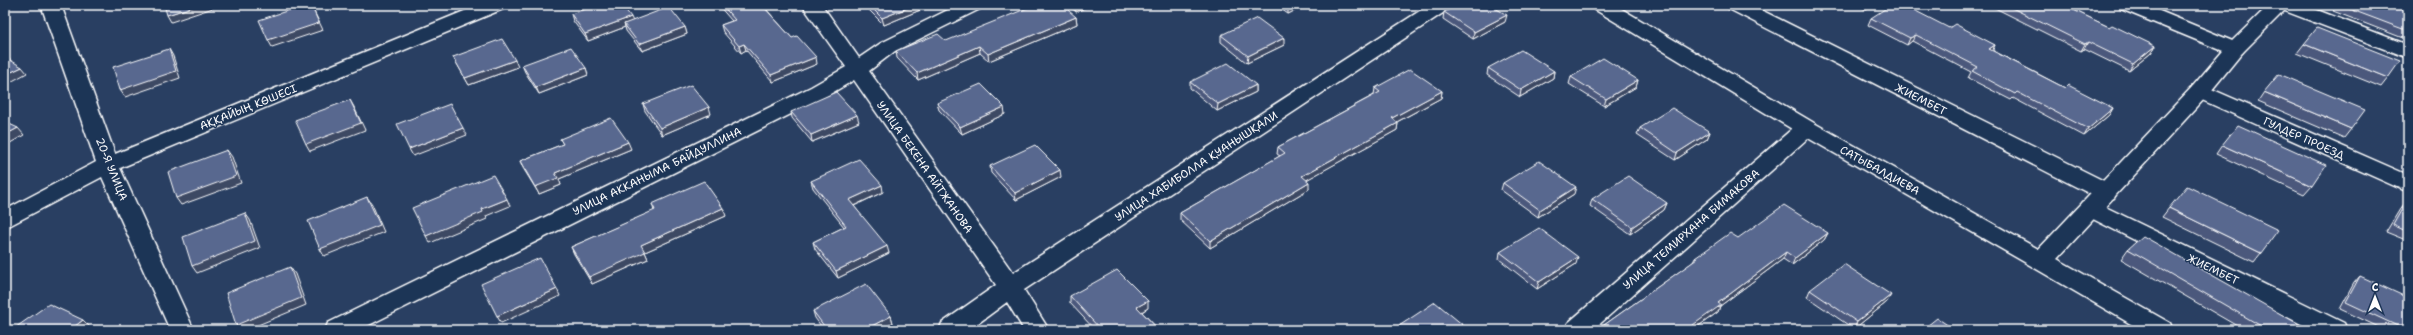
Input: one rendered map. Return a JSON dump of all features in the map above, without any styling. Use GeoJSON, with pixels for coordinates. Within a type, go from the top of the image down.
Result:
{"type":"FeatureCollection","features":[{"type":"Feature","properties":{"kind":"street","name":"20-Я УЛИЦА"},"geometry":{"type":"LineString","coordinates":[[51,5],[108,165],[182,330]]}},
{"type":"Feature","properties":{"kind":"street","name":"АҚҚАЙЫҢ КӨШЕСІ"},"geometry":{"type":"LineString","coordinates":[[5,220],[108,165],[496,5]]}},
{"type":"Feature","properties":{"kind":"street","name":"УЛИЦА БЕКЕНА АЙТЖАНОВА"},"geometry":{"type":"LineString","coordinates":[[812,5],[856,70],[1010,288],[1037,330]]}},
{"type":"Feature","properties":{"kind":"street","name":"УЛИЦА АККАНЫМА БАЙДУЛЛИНА"},"geometry":{"type":"LineString","coordinates":[[337,330],[818,92],[856,70],[888,47],[973,5]]}},
{"type":"Feature","properties":{"kind":"street","name":"УЛИЦА ХАБИБОЛЛА ҚУАНЫШҚАЛИ"},"geometry":{"type":"LineString","coordinates":[[951,330],[1010,288],[1442,5]]}},
{"type":"Feature","properties":{"kind":"street","name":"САТЫБАЛДИЕВА"},"geometry":{"type":"LineString","coordinates":[[1601,5],[1806,128],[2161,330]]}},
{"type":"Feature","properties":{"kind":"street","name":"ЖИЕМБЕТ"},"geometry":{"type":"LineString","coordinates":[[1736,5],[2099,200],[2336,330]]}},
{"type":"Feature","properties":{"kind":"street"},"geometry":{"type":"LineString","coordinates":[[2128,5],[2235,50]]}},
{"type":"Feature","properties":{"kind":"street"},"geometry":{"type":"LineString","coordinates":[[2041,261],[2200,91],[2235,50],[2280,5]]}},
{"type":"Feature","properties":{"kind":"street"},"geometry":{"type":"LineString","coordinates":[[2287,5],[2408,52]]}},
{"type":"Feature","properties":{"kind":"street","name":"ГУЛДЕР ПРОЕЗД"},"geometry":{"type":"LineString","coordinates":[[2200,91],[2408,184]]}},
{"type":"Feature","properties":{"kind":"street","name":"УЛИЦА ТЕМИРХАНА БИМАКОВА"},"geometry":{"type":"LineString","coordinates":[[1577,330],[1806,128]]}},
{"type":"Feature","properties":{"kind":"building"},"geometry":{"type":"Polygon","coordinates":[[[164,5],[198,5],[167,15],[164,5]]]}},
{"type":"Feature","properties":{"kind":"building"},"geometry":{"type":"Polygon","coordinates":[[[305,5],[311,5],[319,23],[268,40],[259,20],[305,5]]]}},
{"type":"Feature","properties":{"kind":"building"},"geometry":{"type":"Polygon","coordinates":[[[596,5],[622,5],[631,17],[585,34],[571,14],[596,5]]]}},
{"type":"Feature","properties":{"kind":"building"},"geometry":{"type":"Polygon","coordinates":[[[722,5],[762,5],[792,38],[797,36],[816,57],[771,75],[744,44],[739,46],[721,25],[735,20],[722,5]]]}},
{"type":"Feature","properties":{"kind":"building"},"geometry":{"type":"Polygon","coordinates":[[[869,5],[915,5],[882,18],[869,5]]]}},
{"type":"Feature","properties":{"kind":"building"},"geometry":{"type":"Polygon","coordinates":[[[1035,5],[1062,5],[1076,17],[988,54],[979,46],[917,73],[896,51],[938,34],[946,41],[1035,5]]]}},
{"type":"Feature","properties":{"kind":"building"},"geometry":{"type":"Polygon","coordinates":[[[1458,5],[1490,5],[1507,15],[1474,32],[1444,12],[1458,5]]]}},
{"type":"Feature","properties":{"kind":"building"},"geometry":{"type":"Polygon","coordinates":[[[1891,5],[1904,5],[1949,28],[1955,24],[1995,45],[1989,49],[2065,88],[2068,85],[2113,108],[2088,129],[2017,92],[2015,94],[1972,71],[1978,67],[1916,35],[1910,38],[1871,18],[1891,5]]]}},
{"type":"Feature","properties":{"kind":"building"},"geometry":{"type":"Polygon","coordinates":[[[2006,5],[2063,5],[2109,27],[2112,25],[2155,46],[2133,64],[2088,42],[2085,44],[2006,5]]]}},
{"type":"Feature","properties":{"kind":"building"},"geometry":{"type":"Polygon","coordinates":[[[2339,5],[2392,5],[2408,11],[2408,31],[2339,5]]]}},
{"type":"Feature","properties":{"kind":"building"},"geometry":{"type":"Polygon","coordinates":[[[669,7],[685,27],[639,44],[624,24],[669,7]]]}},
{"type":"Feature","properties":{"kind":"building"},"geometry":{"type":"Polygon","coordinates":[[[1257,18],[1284,38],[1248,56],[1221,35],[1257,18]]]}},
{"type":"Feature","properties":{"kind":"building"},"geometry":{"type":"Polygon","coordinates":[[[2317,28],[2400,61],[2388,78],[2304,44],[2317,28]]]}},
{"type":"Feature","properties":{"kind":"building"},"geometry":{"type":"Polygon","coordinates":[[[502,39],[515,60],[465,78],[453,57],[502,39]]]}},
{"type":"Feature","properties":{"kind":"building"},"geometry":{"type":"Polygon","coordinates":[[[571,47],[586,68],[536,87],[522,65],[571,47]]]}},
{"type":"Feature","properties":{"kind":"building"},"geometry":{"type":"Polygon","coordinates":[[[169,49],[176,71],[120,90],[113,67],[169,49]]]}},
{"type":"Feature","properties":{"kind":"building"},"geometry":{"type":"Polygon","coordinates":[[[1521,50],[1554,71],[1521,90],[1488,68],[1521,50]]]}},
{"type":"Feature","properties":{"kind":"building"},"geometry":{"type":"Polygon","coordinates":[[[5,57],[22,67],[5,75],[5,57]]]}},
{"type":"Feature","properties":{"kind":"building"},"geometry":{"type":"Polygon","coordinates":[[[1603,58],[1638,80],[1606,99],[1571,77],[1603,58]]]}},
{"type":"Feature","properties":{"kind":"building"},"geometry":{"type":"Polygon","coordinates":[[[1228,63],[1256,85],[1218,104],[1190,82],[1228,63]]]}},
{"type":"Feature","properties":{"kind":"building"},"geometry":{"type":"Polygon","coordinates":[[[1410,69],[1442,91],[1392,118],[1398,123],[1302,176],[1309,182],[1210,241],[1180,213],[1285,153],[1278,147],[1380,92],[1375,88],[1410,69]]]}},
{"type":"Feature","properties":{"kind":"building"},"geometry":{"type":"Polygon","coordinates":[[[2279,74],[2365,110],[2351,129],[2264,92],[2279,74]]]}},
{"type":"Feature","properties":{"kind":"building"},"geometry":{"type":"Polygon","coordinates":[[[981,84],[1004,107],[960,127],[937,103],[981,84]]]}},
{"type":"Feature","properties":{"kind":"building"},"geometry":{"type":"Polygon","coordinates":[[[691,85],[709,107],[660,128],[643,104],[691,85]]]}},
{"type":"Feature","properties":{"kind":"building"},"geometry":{"type":"Polygon","coordinates":[[[836,92],[857,115],[811,135],[791,112],[836,92]]]}},
{"type":"Feature","properties":{"kind":"building"},"geometry":{"type":"Polygon","coordinates":[[[350,100],[361,123],[306,144],[295,120],[350,100]]]}},
{"type":"Feature","properties":{"kind":"building"},"geometry":{"type":"Polygon","coordinates":[[[450,104],[463,128],[409,149],[397,124],[450,104]]]}},
{"type":"Feature","properties":{"kind":"building"},"geometry":{"type":"Polygon","coordinates":[[[1672,108],[1710,132],[1677,153],[1640,128],[1672,108]]]}},
{"type":"Feature","properties":{"kind":"building"},"geometry":{"type":"Polygon","coordinates":[[[611,118],[628,142],[555,173],[558,178],[535,187],[520,161],[563,144],[560,139],[611,118]]]}},
{"type":"Feature","properties":{"kind":"building"},"geometry":{"type":"Polygon","coordinates":[[[5,122],[18,128],[5,135],[5,122]]]}},
{"type":"Feature","properties":{"kind":"building"},"geometry":{"type":"Polygon","coordinates":[[[2238,125],[2326,165],[2312,186],[2222,145],[2238,125]]]}},
{"type":"Feature","properties":{"kind":"building"},"geometry":{"type":"Polygon","coordinates":[[[1035,145],[1060,170],[1015,193],[990,166],[1035,145]]]}},
{"type":"Feature","properties":{"kind":"building"},"geometry":{"type":"Polygon","coordinates":[[[227,150],[236,176],[176,198],[168,172],[227,150]]]}},
{"type":"Feature","properties":{"kind":"building"},"geometry":{"type":"Polygon","coordinates":[[[859,159],[882,185],[849,200],[887,246],[836,271],[813,242],[846,226],[811,181],[859,159]]]}},
{"type":"Feature","properties":{"kind":"building"},"geometry":{"type":"Polygon","coordinates":[[[1539,161],[1576,187],[1540,210],[1503,183],[1539,161]]]}},
{"type":"Feature","properties":{"kind":"building"},"geometry":{"type":"Polygon","coordinates":[[[493,175],[507,199],[482,209],[483,212],[426,236],[412,208],[493,175]]]}},
{"type":"Feature","properties":{"kind":"building"},"geometry":{"type":"Polygon","coordinates":[[[1628,176],[1667,203],[1632,227],[1592,199],[1628,176]]]}},
{"type":"Feature","properties":{"kind":"building"},"geometry":{"type":"Polygon","coordinates":[[[704,181],[723,208],[641,245],[645,252],[589,277],[571,247],[655,210],[652,204],[704,181]]]}},
{"type":"Feature","properties":{"kind":"building"},"geometry":{"type":"Polygon","coordinates":[[[2187,186],[2278,230],[2261,253],[2169,208],[2187,186]]]}},
{"type":"Feature","properties":{"kind":"building"},"geometry":{"type":"Polygon","coordinates":[[[367,197],[380,225],[320,249],[308,221],[367,197]]]}},
{"type":"Feature","properties":{"kind":"building"},"geometry":{"type":"Polygon","coordinates":[[[2406,202],[2408,203],[2408,232],[2393,225],[2406,202]]]}},
{"type":"Feature","properties":{"kind":"building"},"geometry":{"type":"Polygon","coordinates":[[[1784,205],[1828,233],[1795,258],[1786,252],[1718,303],[1721,305],[1686,330],[1597,330],[1697,259],[1695,258],[1730,233],[1738,238],[1784,205]]]}},
{"type":"Feature","properties":{"kind":"building"},"geometry":{"type":"Polygon","coordinates":[[[245,213],[255,241],[192,266],[183,237],[245,213]]]}},
{"type":"Feature","properties":{"kind":"building"},"geometry":{"type":"Polygon","coordinates":[[[1539,228],[1578,257],[1539,282],[1500,252],[1539,228]]]}},
{"type":"Feature","properties":{"kind":"building"},"geometry":{"type":"Polygon","coordinates":[[[2143,236],[2309,330],[2268,330],[2128,249],[2143,236]]]}},
{"type":"Feature","properties":{"kind":"building"},"geometry":{"type":"Polygon","coordinates":[[[540,258],[557,289],[497,316],[481,284],[540,258]]]}},
{"type":"Feature","properties":{"kind":"building"},"geometry":{"type":"Polygon","coordinates":[[[1844,264],[1891,295],[1857,322],[1810,290],[1844,264]]]}},
{"type":"Feature","properties":{"kind":"building"},"geometry":{"type":"Polygon","coordinates":[[[290,267],[301,298],[236,325],[226,293],[290,267]]]}},
{"type":"Feature","properties":{"kind":"building"},"geometry":{"type":"Polygon","coordinates":[[[1117,270],[1148,301],[1137,307],[1159,330],[1101,330],[1070,296],[1117,270]]]}},
{"type":"Feature","properties":{"kind":"building"},"geometry":{"type":"Polygon","coordinates":[[[2360,276],[2408,298],[2408,330],[2346,302],[2360,276]]]}},
{"type":"Feature","properties":{"kind":"building"},"geometry":{"type":"Polygon","coordinates":[[[866,284],[891,316],[864,330],[827,330],[813,311],[866,284]]]}},
{"type":"Feature","properties":{"kind":"building"},"geometry":{"type":"Polygon","coordinates":[[[1435,302],[1469,330],[1393,330],[1435,302]]]}},
{"type":"Feature","properties":{"kind":"building"},"geometry":{"type":"Polygon","coordinates":[[[49,304],[83,320],[70,330],[12,330],[49,304]]]}},
{"type":"Feature","properties":{"kind":"building"},"geometry":{"type":"Polygon","coordinates":[[[1937,318],[1955,330],[1922,330],[1937,318]]]}},
{"type":"Feature","properties":{"kind":"building"},"geometry":{"type":"Polygon","coordinates":[[[2033,327],[2038,330],[2030,330],[2033,327]]]}}]}
